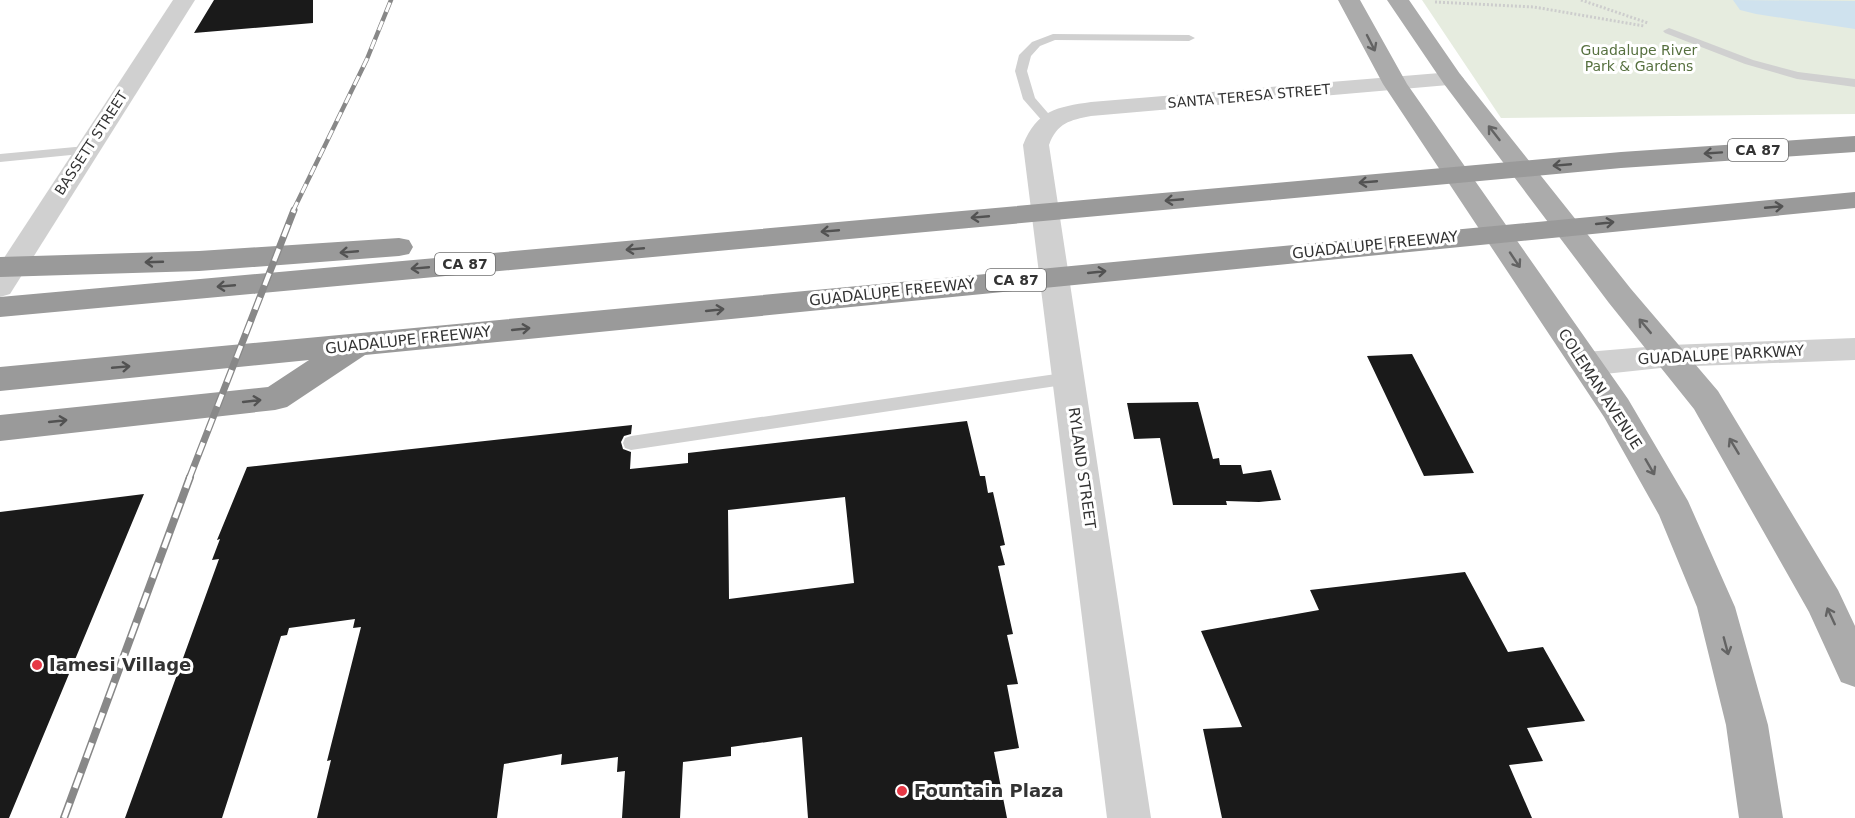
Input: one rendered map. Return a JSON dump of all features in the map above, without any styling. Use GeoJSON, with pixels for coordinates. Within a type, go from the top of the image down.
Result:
{"type":"FeatureCollection","features":[{"type":"Feature","properties":{"kind":"highway","name":"CA 87"},"geometry":{"type":"LineString","coordinates":[[0,307],[1621,160],[1855,144]]}},
{"type":"Feature","properties":{"kind":"highway","name":"GUADALUPE FREEWAY"},"geometry":{"type":"LineString","coordinates":[[0,379],[1855,200]]}},
{"type":"Feature","properties":{"kind":"highway"},"geometry":{"type":"LineString","coordinates":[[0,267],[199,261],[343,252],[846,209],[930,222]]}},
{"type":"Feature","properties":{"kind":"highway"},"geometry":{"type":"LineString","coordinates":[[0,428],[275,398],[358,345]]}},
{"type":"Feature","properties":{"kind":"main road","name":"COLEMAN AVENUE"},"geometry":{"type":"LineString","coordinates":[[1349,0],[1395,84],[1616,408],[1675,511],[1716,607],[1747,725],[1761,818]]}},
{"type":"Feature","properties":{"kind":"main road"},"geometry":{"type":"LineString","coordinates":[[1398,0],[1452,79],[1620,296],[1706,400],[1779,521],[1824,602],[1855,669]]}},
{"type":"Feature","properties":{"kind":"street","name":"BASSETT STREET"},"geometry":{"type":"LineString","coordinates":[[0,287],[184,0]]}},
{"type":"Feature","properties":{"kind":"street","name":"SANTA TERESA STREET"},"geometry":{"type":"LineString","coordinates":[[1048,120],[1090,109],[1452,79]]}},
{"type":"Feature","properties":{"kind":"street","name":"RYLAND STREET"},"geometry":{"type":"LineString","coordinates":[[1048,120],[1040,130],[1036,145],[1129,818]]}},
{"type":"Feature","properties":{"kind":"street","name":"GUADALUPE PARKWAY"},"geometry":{"type":"LineString","coordinates":[[1586,364],[1670,356],[1855,350]]}},
{"type":"Feature","properties":{"kind":"lane"},"geometry":{"type":"LineString","coordinates":[[1669,31],[1749,62],[1797,75],[1855,83]]}},
{"type":"Feature","properties":{"kind":"lane"},"geometry":{"type":"LineString","coordinates":[[1048,120],[1029,99],[1021,71],[1025,55],[1036,44],[1053,37],[1189,38]]}},
{"type":"Feature","properties":{"kind":"lane"},"geometry":{"type":"LineString","coordinates":[[0,158],[86,150]]}},
{"type":"Feature","properties":{"kind":"lane"},"geometry":{"type":"LineString","coordinates":[[631,443],[1070,378]]}},
{"type":"Feature","properties":{"kind":"path"},"geometry":{"type":"LineString","coordinates":[[1398,0],[1534,7],[1608,18],[1669,31]]}},
{"type":"Feature","properties":{"kind":"path"},"geometry":{"type":"LineString","coordinates":[[1581,0],[1669,31]]}},
{"type":"Feature","properties":{"kind":"green space","name":"Guadalupe River Park & Gardens"},"geometry":{"type":"Polygon","coordinates":[[[1422,0],[1855,0],[1855,114],[1501,118],[1422,0]]]}},
{"type":"Feature","properties":{"kind":"building"},"geometry":{"type":"Polygon","coordinates":[[[214,0],[313,0],[313,23],[194,33],[214,0]]]}},
{"type":"Feature","properties":{"kind":"building"},"geometry":{"type":"Polygon","coordinates":[[[1412,354],[1474,473],[1424,476],[1367,356],[1412,354]]]}},
{"type":"Feature","properties":{"kind":"building"},"geometry":{"type":"Polygon","coordinates":[[[1198,402],[1213,459],[1219,458],[1220,465],[1241,465],[1243,474],[1271,470],[1281,500],[1226,501],[1227,505],[1173,505],[1160,438],[1134,439],[1127,403],[1198,402]]]}},
{"type":"Feature","properties":{"kind":"building"},"geometry":{"type":"Polygon","coordinates":[[[967,421],[980,476],[985,476],[988,493],[993,492],[1005,545],[1000,546],[1005,565],[998,566],[1013,634],[1007,635],[1018,684],[1007,685],[1019,748],[994,752],[1007,818],[808,818],[802,737],[731,747],[731,756],[683,762],[680,818],[622,818],[625,771],[617,772],[618,757],[561,765],[562,754],[504,764],[497,818],[317,818],[331,760],[327,761],[361,627],[353,628],[355,619],[289,628],[287,635],[281,636],[222,818],[125,818],[219,559],[212,560],[220,539],[217,540],[247,467],[632,425],[631,434],[624,436],[621,442],[623,449],[631,452],[630,469],[688,463],[688,453],[967,421]],[[845,497],[728,510],[729,599],[854,583],[845,497]]]}},
{"type":"Feature","properties":{"kind":"building","name":"Iamesi Village"},"geometry":{"type":"Polygon","coordinates":[[[144,494],[9,818],[0,818],[0,512],[144,494]]]}},
{"type":"Feature","properties":{"kind":"building"},"geometry":{"type":"Polygon","coordinates":[[[1465,572],[1508,652],[1543,647],[1585,721],[1527,728],[1543,761],[1509,765],[1532,818],[1222,818],[1203,729],[1242,727],[1201,631],[1319,610],[1310,590],[1465,572]]]}},
{"type":"Feature","properties":{"kind":"waterway"},"geometry":{"type":"LineString","coordinates":[[1756,0],[1855,15]]}},
{"type":"Feature","properties":{"kind":"railway"},"geometry":{"type":"LineString","coordinates":[[293,211],[367,59],[391,0]]}},
{"type":"Feature","properties":{"kind":"railway"},"geometry":{"type":"LineString","coordinates":[[189,479],[294,210]]}},
{"type":"Feature","properties":{"kind":"railway"},"geometry":{"type":"LineString","coordinates":[[64,818],[190,477]]}},
{"type":"Feature","properties":{"kind":"place","name":"Iamesi Village"},"geometry":{"type":"Point","coordinates":[37,665]}},
{"type":"Feature","properties":{"kind":"place","name":"Fountain Plaza"},"geometry":{"type":"Point","coordinates":[902,791]}}]}
